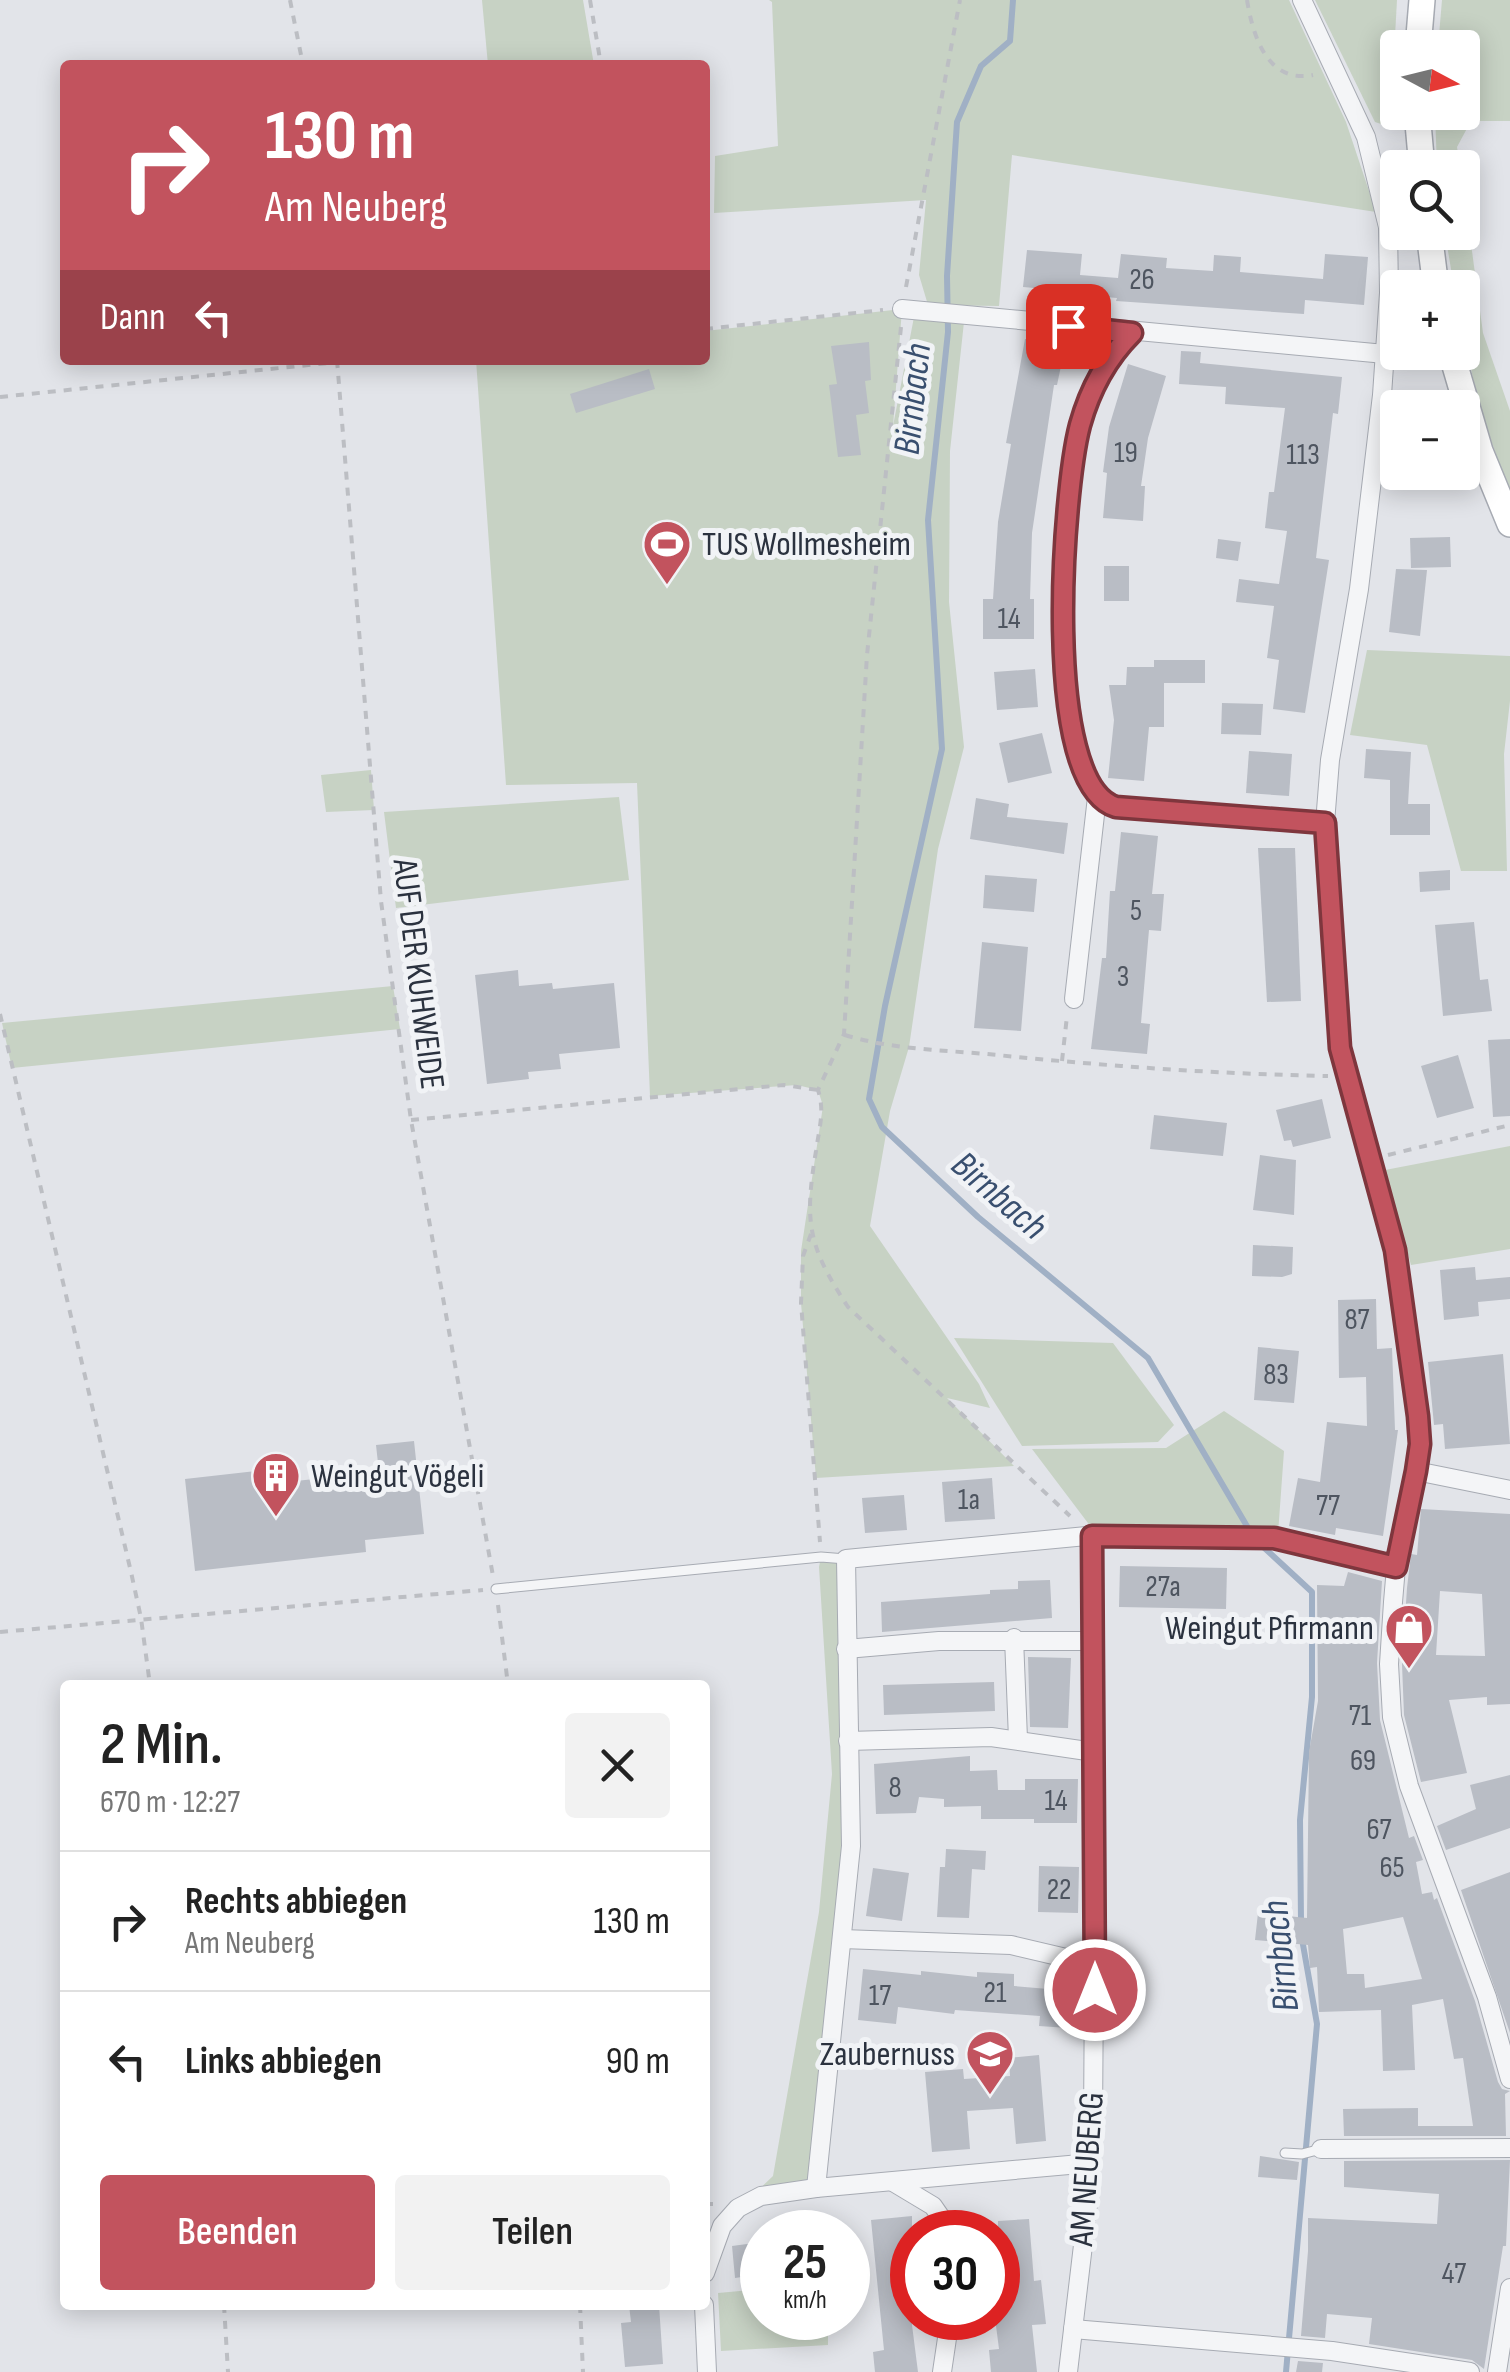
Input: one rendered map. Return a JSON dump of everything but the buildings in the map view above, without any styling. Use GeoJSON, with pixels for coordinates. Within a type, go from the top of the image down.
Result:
{"type":"FeatureCollection","features":[{"type":"Feature","properties":{"kind":"main road"},"geometry":{"type":"LineString","coordinates":[[1420,30],[1422,0]]}},
{"type":"Feature","properties":{"kind":"main road"},"geometry":{"type":"LineString","coordinates":[[1455,370],[1480,451],[1510,524]]}},
{"type":"Feature","properties":{"kind":"street"},"geometry":{"type":"LineString","coordinates":[[1302,0],[1374,161],[1388,227],[1389,270]]}},
{"type":"Feature","properties":{"kind":"street"},"geometry":{"type":"LineString","coordinates":[[902,309],[1380,354]]}},
{"type":"Feature","properties":{"kind":"street"},"geometry":{"type":"LineString","coordinates":[[1132,333],[1106,364],[1087,403],[1076,442],[1066,532],[1068,708],[1079,766],[1096,796],[1110,806],[1325,823]]}},
{"type":"Feature","properties":{"kind":"street"},"geometry":{"type":"LineString","coordinates":[[1383,370],[1366,536],[1330,760],[1325,823],[1337,1020],[1348,1076],[1395,1250],[1418,1416],[1420,1444],[1396,1567],[1389,1690],[1396,1742],[1501,2039],[1510,2079]]}},
{"type":"Feature","properties":{"kind":"street"},"geometry":{"type":"LineString","coordinates":[[1074,999],[1096,796]]}},
{"type":"Feature","properties":{"kind":"street"},"geometry":{"type":"LineString","coordinates":[[1416,1471],[1510,1490]]}},
{"type":"Feature","properties":{"kind":"street"},"geometry":{"type":"LineString","coordinates":[[816,2188],[851,1846],[846,1559],[1092,1536],[1249,1536],[1296,1541],[1396,1567]]}},
{"type":"Feature","properties":{"kind":"street","name":"AM NEUBERG"},"geometry":{"type":"LineString","coordinates":[[1068,2372],[1091,2163],[1096,1965],[1092,1536]]}},
{"type":"Feature","properties":{"kind":"street"},"geometry":{"type":"LineString","coordinates":[[846,1649],[1014,1638],[1091,1640]]}},
{"type":"Feature","properties":{"kind":"street"},"geometry":{"type":"LineString","coordinates":[[1014,1638],[1018,1740]]}},
{"type":"Feature","properties":{"kind":"street"},"geometry":{"type":"LineString","coordinates":[[848,1741],[991,1737],[1094,1752]]}},
{"type":"Feature","properties":{"kind":"street"},"geometry":{"type":"LineString","coordinates":[[842,1939],[1011,1945],[1096,1965]]}},
{"type":"Feature","properties":{"kind":"street"},"geometry":{"type":"LineString","coordinates":[[1321,2149],[1510,2148]]}},
{"type":"Feature","properties":{"kind":"street"},"geometry":{"type":"LineString","coordinates":[[710,2258],[716,2238],[738,2208],[761,2196],[1091,2163]]}},
{"type":"Feature","properties":{"kind":"street"},"geometry":{"type":"LineString","coordinates":[[892,2182],[936,2210]]}},
{"type":"Feature","properties":{"kind":"street"},"geometry":{"type":"LineString","coordinates":[[1496,2372],[1510,2288]]}},
{"type":"Feature","properties":{"kind":"street"},"geometry":{"type":"LineString","coordinates":[[704,2310],[708,2372]]}},
{"type":"Feature","properties":{"kind":"street"},"geometry":{"type":"LineString","coordinates":[[1072,2329],[1300,2348],[1470,2372]]}},
{"type":"Feature","properties":{"kind":"street"},"geometry":{"type":"LineString","coordinates":[[942,2372],[947,2340]]}},
{"type":"Feature","properties":{"kind":"lane"},"geometry":{"type":"LineString","coordinates":[[496,1589],[821,1557],[846,1559]]}},
{"type":"Feature","properties":{"kind":"lane"},"geometry":{"type":"LineString","coordinates":[[1285,2153],[1321,2149]]}},
{"type":"Feature","properties":{"kind":"path"},"geometry":{"type":"LineString","coordinates":[[290,0],[302,60]]}},
{"type":"Feature","properties":{"kind":"path"},"geometry":{"type":"LineString","coordinates":[[590,0],[600,60]]}},
{"type":"Feature","properties":{"kind":"path"},"geometry":{"type":"LineString","coordinates":[[960,0],[902,309],[867,655],[844,1034],[818,1090],[823,1106],[809,1190],[811,1234],[822,1268],[848,1307],[1092,1536]]}},
{"type":"Feature","properties":{"kind":"path"},"geometry":{"type":"LineString","coordinates":[[1247,0],[1256,34],[1271,65],[1280,72],[1305,76],[1336,70]]}},
{"type":"Feature","properties":{"kind":"path"},"geometry":{"type":"LineString","coordinates":[[710,328],[902,309]]}},
{"type":"Feature","properties":{"kind":"path"},"geometry":{"type":"LineString","coordinates":[[0,397],[300,365]]}},
{"type":"Feature","properties":{"kind":"path","name":"AUF DER KUHWEIDE"},"geometry":{"type":"LineString","coordinates":[[337,365],[381,901],[412,1120],[496,1589],[507,1680]]}},
{"type":"Feature","properties":{"kind":"path"},"geometry":{"type":"LineString","coordinates":[[1062,1061],[1068,1010],[1074,999]]}},
{"type":"Feature","properties":{"kind":"path"},"geometry":{"type":"LineString","coordinates":[[0,1014],[141,1618],[149,1680]]}},
{"type":"Feature","properties":{"kind":"path"},"geometry":{"type":"LineString","coordinates":[[844,1034],[868,1042],[1062,1061],[1236,1074],[1348,1076]]}},
{"type":"Feature","properties":{"kind":"path"},"geometry":{"type":"LineString","coordinates":[[412,1120],[784,1085],[818,1090]]}},
{"type":"Feature","properties":{"kind":"path"},"geometry":{"type":"LineString","coordinates":[[1370,1159],[1510,1126]]}},
{"type":"Feature","properties":{"kind":"path"},"geometry":{"type":"LineString","coordinates":[[811,1234],[804,1256],[801,1303],[821,1557]]}},
{"type":"Feature","properties":{"kind":"path"},"geometry":{"type":"LineString","coordinates":[[0,1632],[496,1589]]}},
{"type":"Feature","properties":{"kind":"path"},"geometry":{"type":"LineString","coordinates":[[224,2310],[228,2372]]}},
{"type":"Feature","properties":{"kind":"path"},"geometry":{"type":"LineString","coordinates":[[580,2310],[584,2372]]}},
{"type":"Feature","properties":{"kind":"green space"},"geometry":{"type":"Polygon","coordinates":[[[482,0],[583,0],[593,60],[488,60],[482,0]]]}},
{"type":"Feature","properties":{"kind":"green space"},"geometry":{"type":"Polygon","coordinates":[[[769,0],[1289,0],[1346,122],[1376,212],[1012,155],[999,306],[928,305],[919,275],[926,200],[714,213],[715,156],[778,146],[769,0]]]}},
{"type":"Feature","properties":{"kind":"green space"},"geometry":{"type":"Polygon","coordinates":[[[1315,0],[1397,0],[1395,30],[1380,30],[1380,124],[1375,122],[1315,0]]]}},
{"type":"Feature","properties":{"kind":"green space"},"geometry":{"type":"Polygon","coordinates":[[[1442,0],[1510,0],[1510,121],[1480,121],[1480,30],[1439,30],[1442,0]]]}},
{"type":"Feature","properties":{"kind":"green space"},"geometry":{"type":"Polygon","coordinates":[[[1436,130],[1466,130],[1457,150],[1436,150],[1436,130]]]}},
{"type":"Feature","properties":{"kind":"green space"},"geometry":{"type":"Polygon","coordinates":[[[1448,250],[1472,250],[1475,270],[1451,270],[1448,250]]]}},
{"type":"Feature","properties":{"kind":"green space"},"geometry":{"type":"Polygon","coordinates":[[[902,309],[893,426],[914,317],[964,322],[950,451],[949,602],[964,747],[938,849],[909,1047],[890,1111],[870,1226],[979,1384],[990,1408],[947,1398],[1014,1466],[816,1478],[801,1303],[801,1251],[823,1106],[818,1090],[797,1085],[650,1096],[637,783],[506,785],[476,365],[710,365],[710,330],[902,309]]]}},
{"type":"Feature","properties":{"kind":"green space"},"geometry":{"type":"Polygon","coordinates":[[[1480,311],[1483,333],[1510,411],[1510,491],[1480,404],[1480,390],[1476,390],[1472,370],[1480,370],[1480,311]]]}},
{"type":"Feature","properties":{"kind":"green space"},"geometry":{"type":"Polygon","coordinates":[[[1367,650],[1510,656],[1504,754],[1507,871],[1461,871],[1427,745],[1350,735],[1367,650]]]}},
{"type":"Feature","properties":{"kind":"green space"},"geometry":{"type":"Polygon","coordinates":[[[371,770],[374,810],[326,812],[321,775],[371,770]]]}},
{"type":"Feature","properties":{"kind":"green space"},"geometry":{"type":"Polygon","coordinates":[[[619,797],[629,880],[396,908],[384,812],[619,797]]]}},
{"type":"Feature","properties":{"kind":"green space"},"geometry":{"type":"Polygon","coordinates":[[[393,986],[400,1029],[12,1068],[2,1023],[393,986]]]}},
{"type":"Feature","properties":{"kind":"green space"},"geometry":{"type":"Polygon","coordinates":[[[1510,1146],[1510,1249],[1411,1265],[1385,1170],[1510,1146]]]}},
{"type":"Feature","properties":{"kind":"green space"},"geometry":{"type":"Polygon","coordinates":[[[954,1338],[1113,1343],[1174,1425],[1158,1442],[1022,1446],[954,1338]]]}},
{"type":"Feature","properties":{"kind":"green space"},"geometry":{"type":"Polygon","coordinates":[[[1224,1411],[1284,1451],[1278,1534],[1097,1535],[1032,1449],[1166,1448],[1224,1411]]]}},
{"type":"Feature","properties":{"kind":"green space"},"geometry":{"type":"Polygon","coordinates":[[[821,1557],[846,1559],[851,1827],[816,2188],[746,2202],[773,2176],[819,1912],[832,1774],[821,1557]]]}},
{"type":"Feature","properties":{"kind":"green space"},"geometry":{"type":"Polygon","coordinates":[[[740,2291],[740,2340],[828,2340],[828,2345],[721,2351],[718,2293],[740,2291]]]}},
{"type":"Feature","properties":{"kind":"waterway","name":"Birnbach"},"geometry":{"type":"LineString","coordinates":[[1013,0],[1010,41],[981,66],[957,122],[947,276],[948,332],[928,520],[942,749],[885,1006],[869,1099],[882,1127],[978,1217],[1148,1358],[1251,1533]]}},
{"type":"Feature","properties":{"kind":"waterway","name":"Birnbach"},"geometry":{"type":"LineString","coordinates":[[1259,1543],[1312,1592],[1312,1697],[1300,1820],[1301,1921]]}},
{"type":"Feature","properties":{"kind":"waterway","name":"Birnbach"},"geometry":{"type":"LineString","coordinates":[[1286,2372],[1317,2024],[1302,1939]]}},
{"type":"Feature","properties":{"kind":"place","name":"TUS Wollmesheim"},"geometry":{"type":"Point","coordinates":[667,586]}},
{"type":"Feature","properties":{"kind":"place","name":"Weingut Vögeli"},"geometry":{"type":"Point","coordinates":[276,1518]}},
{"type":"Feature","properties":{"kind":"place","name":"Weingut Pfirmann"},"geometry":{"type":"Point","coordinates":[1409,1670]}},
{"type":"Feature","properties":{"kind":"place","name":"Zaubernuss"},"geometry":{"type":"Point","coordinates":[990,2096]}},
{"type":"Feature","properties":{"kind":"route"},"geometry":{"type":"LineString","coordinates":[[1068,326],[1132,333],[1094,383],[1080,423],[1071,477],[1064,550],[1065,647],[1072,742],[1079,766],[1096,796],[1104,803],[1128,810],[1325,823],[1340,1048],[1395,1250],[1408,1326],[1420,1444],[1396,1567],[1274,1538],[1092,1536],[1095,1990]]}}]}
